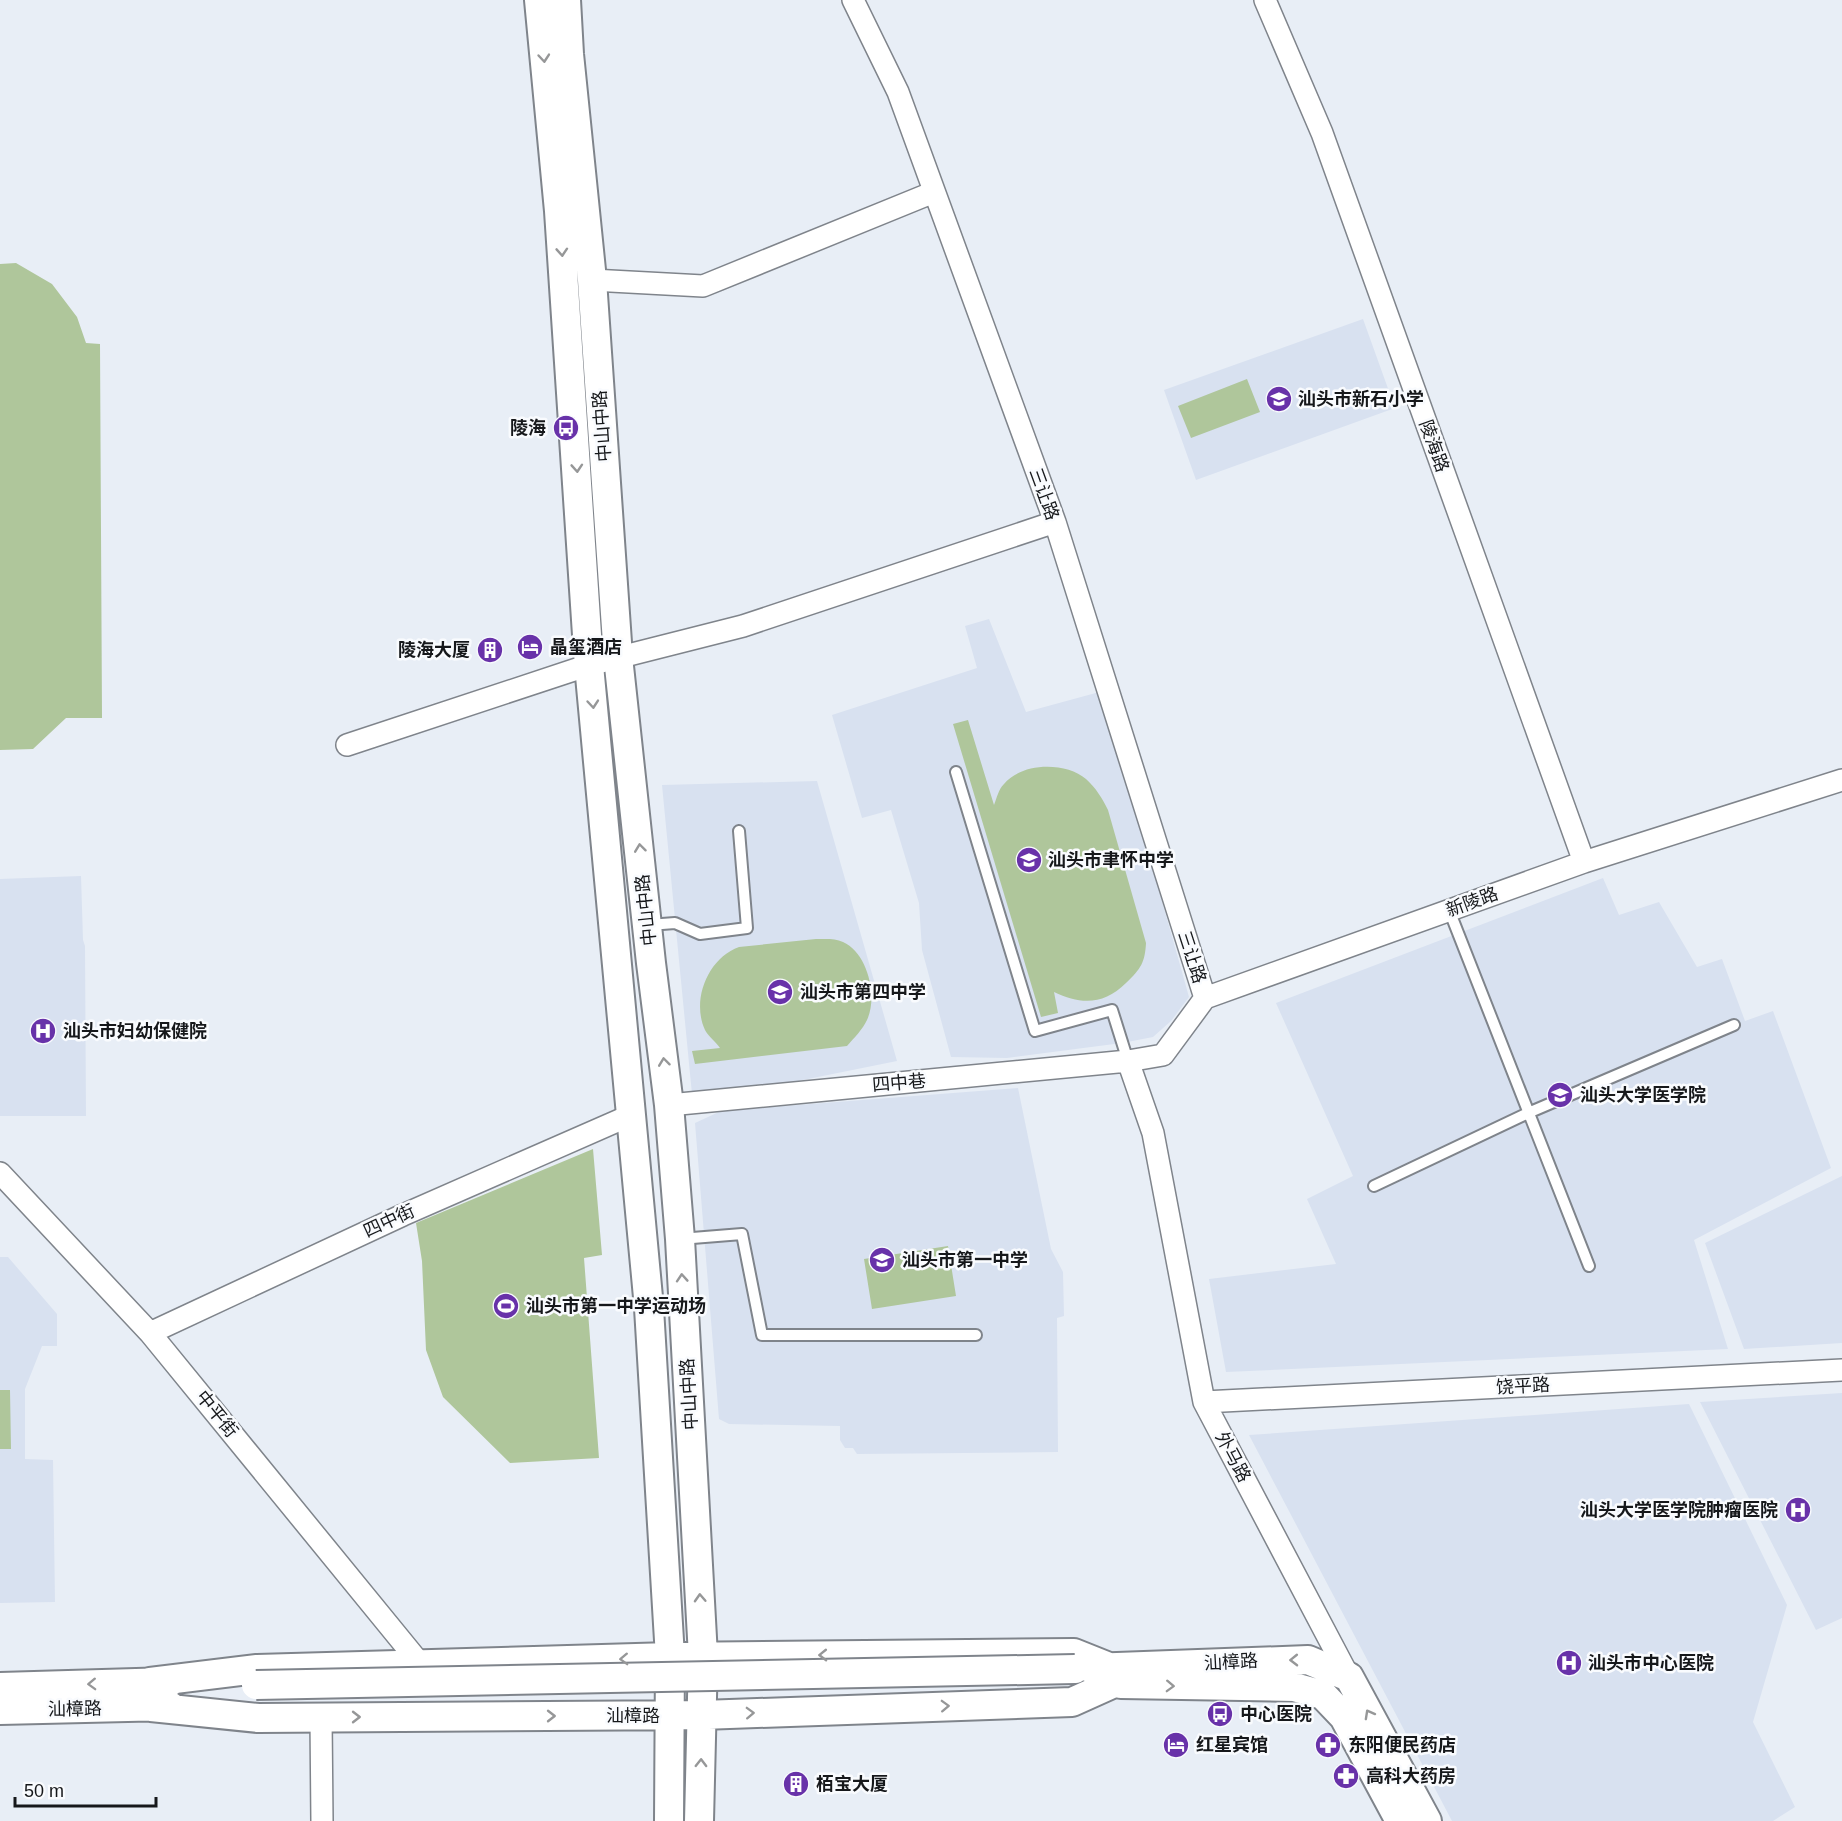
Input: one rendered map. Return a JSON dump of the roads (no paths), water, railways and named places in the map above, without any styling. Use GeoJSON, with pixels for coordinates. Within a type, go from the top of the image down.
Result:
{"type":"FeatureCollection","features":[{"type":"Feature","properties":{"kind":"main road","name":"中山中路"},"geometry":{"type":"LineString","coordinates":[[539,0],[559,211],[589,665],[649,1308],[670,1657],[669,1821]]}},
{"type":"Feature","properties":{"kind":"main road","name":"中山中路"},"geometry":{"type":"LineString","coordinates":[[566,0],[569,54],[592,280],[618,657],[649,925],[651,963],[669,1105],[680,1239],[703,1656],[699,1821]]}},
{"type":"Feature","properties":{"kind":"main road","name":"汕樟路"},"geometry":{"type":"LineString","coordinates":[[0,1710],[151,1695],[257,1669],[422,1666],[703,1656],[1074,1653],[1110,1676]]}},
{"type":"Feature","properties":{"kind":"main road","name":"汕樟路"},"geometry":{"type":"LineString","coordinates":[[151,1695],[258,1718],[671,1716],[1072,1702],[1110,1676],[1308,1660],[1349,1677]]}},
{"type":"Feature","properties":{"kind":"main road","name":"汕樟路"},"geometry":{"type":"LineString","coordinates":[[0,1687],[151,1695],[1110,1676],[1294,1687],[1323,1695],[1344,1717],[1400,1821]]}},
{"type":"Feature","properties":{"kind":"main road","name":"外马路"},"geometry":{"type":"LineString","coordinates":[[1349,1677],[1427,1821]]}},
{"type":"Feature","properties":{"kind":"street","name":"三让路"},"geometry":{"type":"LineString","coordinates":[[853,0],[898,92],[1055,522],[1205,998]]}},
{"type":"Feature","properties":{"kind":"street","name":"陵海路"},"geometry":{"type":"LineString","coordinates":[[1265,0],[1322,133],[1584,862]]}},
{"type":"Feature","properties":{"kind":"street"},"geometry":{"type":"LineString","coordinates":[[592,280],[703,286],[934,192]]}},
{"type":"Feature","properties":{"kind":"street"},"geometry":{"type":"LineString","coordinates":[[347,746],[589,665],[743,626],[1055,522]]}},
{"type":"Feature","properties":{"kind":"street","name":"新陵路"},"geometry":{"type":"LineString","coordinates":[[1205,998],[1584,862],[1842,780]]}},
{"type":"Feature","properties":{"kind":"street"},"geometry":{"type":"LineString","coordinates":[[1128,1061],[1163,1055],[1205,998]]}},
{"type":"Feature","properties":{"kind":"street","name":"四中巷"},"geometry":{"type":"LineString","coordinates":[[669,1105],[1128,1061]]}},
{"type":"Feature","properties":{"kind":"street","name":"外马路"},"geometry":{"type":"LineString","coordinates":[[1128,1061],[1153,1133],[1204,1402],[1349,1677]]}},
{"type":"Feature","properties":{"kind":"street","name":"四中街"},"geometry":{"type":"LineString","coordinates":[[150,1333],[403,1215],[631,1115]]}},
{"type":"Feature","properties":{"kind":"street","name":"中平街"},"geometry":{"type":"LineString","coordinates":[[0,1173],[150,1333],[422,1666]]}},
{"type":"Feature","properties":{"kind":"street","name":"饶平路"},"geometry":{"type":"LineString","coordinates":[[1204,1402],[1842,1370]]}},
{"type":"Feature","properties":{"kind":"street"},"geometry":{"type":"LineString","coordinates":[[321,1718],[322,1821]]}},
{"type":"Feature","properties":{"kind":"lane"},"geometry":{"type":"LineString","coordinates":[[956,772],[1035,1031],[1112,1010],[1128,1061]]}},
{"type":"Feature","properties":{"kind":"lane"},"geometry":{"type":"LineString","coordinates":[[649,925],[675,923],[700,934],[747,928],[740,831]]}},
{"type":"Feature","properties":{"kind":"lane"},"geometry":{"type":"LineString","coordinates":[[1449,910],[1589,1266]]}},
{"type":"Feature","properties":{"kind":"lane"},"geometry":{"type":"LineString","coordinates":[[1374,1186],[1528,1113],[1734,1025]]}},
{"type":"Feature","properties":{"kind":"lane"},"geometry":{"type":"LineString","coordinates":[[680,1239],[742,1234],[762,1335],[976,1335]]}},
{"type":"Feature","properties":{"kind":"place","name":"汕头市新石小学"},"geometry":{"type":"Point","coordinates":[1279,399]}},
{"type":"Feature","properties":{"kind":"place","name":"陵海"},"geometry":{"type":"Point","coordinates":[566,428]}},
{"type":"Feature","properties":{"kind":"place","name":"晶玺酒店"},"geometry":{"type":"Point","coordinates":[530,647]}},
{"type":"Feature","properties":{"kind":"place","name":"陵海大厦"},"geometry":{"type":"Point","coordinates":[490,650]}},
{"type":"Feature","properties":{"kind":"place","name":"汕头市聿怀中学"},"geometry":{"type":"Point","coordinates":[1029,860]}},
{"type":"Feature","properties":{"kind":"place","name":"汕头市第四中学"},"geometry":{"type":"Point","coordinates":[780,992]}},
{"type":"Feature","properties":{"kind":"place","name":"汕头市妇幼保健院"},"geometry":{"type":"Point","coordinates":[43,1031]}},
{"type":"Feature","properties":{"kind":"place","name":"汕头大学医学院"},"geometry":{"type":"Point","coordinates":[1560,1095]}},
{"type":"Feature","properties":{"kind":"place","name":"汕头市第一中学"},"geometry":{"type":"Point","coordinates":[882,1260]}},
{"type":"Feature","properties":{"kind":"place","name":"汕头市第一中学运动场"},"geometry":{"type":"Point","coordinates":[506,1306]}},
{"type":"Feature","properties":{"kind":"place","name":"汕头大学医学院肿瘤医院"},"geometry":{"type":"Point","coordinates":[1798,1510]}},
{"type":"Feature","properties":{"kind":"place","name":"汕头市中心医院"},"geometry":{"type":"Point","coordinates":[1569,1663]}},
{"type":"Feature","properties":{"kind":"place","name":"中心医院"},"geometry":{"type":"Point","coordinates":[1220,1714]}},
{"type":"Feature","properties":{"kind":"place","name":"红星宾馆"},"geometry":{"type":"Point","coordinates":[1176,1745]}},
{"type":"Feature","properties":{"kind":"place","name":"东阳便民药店"},"geometry":{"type":"Point","coordinates":[1328,1745]}},
{"type":"Feature","properties":{"kind":"place","name":"高科大药房"},"geometry":{"type":"Point","coordinates":[1346,1776]}},
{"type":"Feature","properties":{"kind":"place","name":"栢宝大厦"},"geometry":{"type":"Point","coordinates":[796,1784]}}]}
